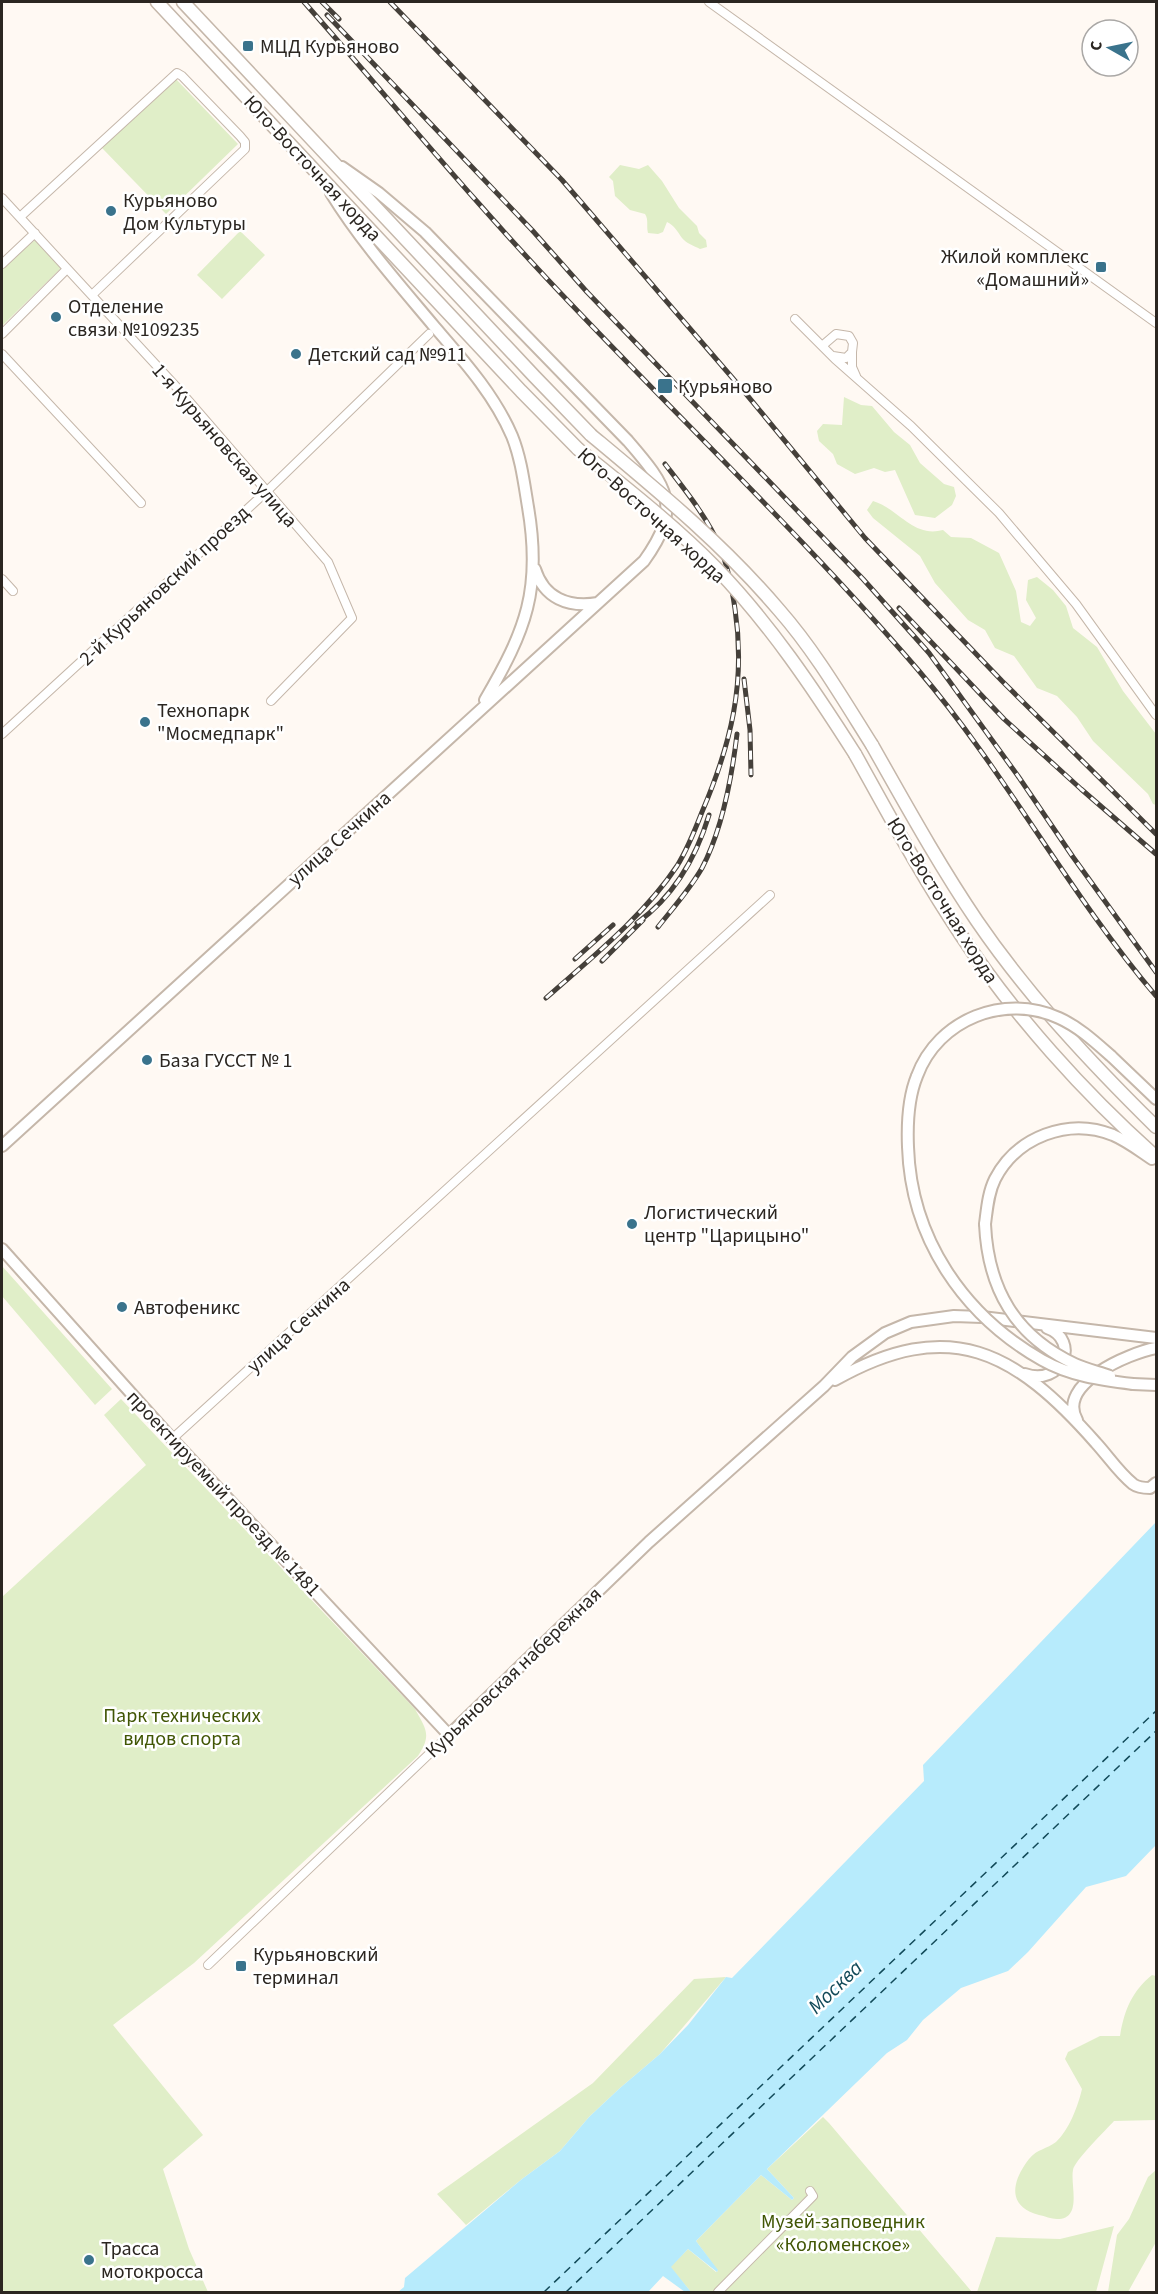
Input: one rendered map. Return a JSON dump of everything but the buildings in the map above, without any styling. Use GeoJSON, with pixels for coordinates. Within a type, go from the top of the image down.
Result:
{"type":"FeatureCollection","features":[{"type":"Feature","properties":{"kind":"main road","name":"Юго-Восточная хорда"},"geometry":{"type":"LineString","coordinates":[[157,2],[521,391],[578,448],[673,528],[715,568],[764,623],[813,688],[855,754],[911,854],[961,935],[1005,997],[1079,1081],[1156,1157]]}},
{"type":"Feature","properties":{"kind":"main road","name":"Юго-Восточная хорда"},"geometry":{"type":"LineString","coordinates":[[183,2],[591,435],[729,555],[780,611],[830,678],[978,922],[1026,985],[1093,1065],[1156,1127]]}},
{"type":"Feature","properties":{"kind":"street"},"geometry":{"type":"LineString","coordinates":[[709,2],[1156,323]]}},
{"type":"Feature","properties":{"kind":"street"},"geometry":{"type":"LineString","coordinates":[[20,217],[177,73],[240,136],[245,142],[245,149],[92,295]]}},
{"type":"Feature","properties":{"kind":"street","name":"улица Сечкина"},"geometry":{"type":"LineString","coordinates":[[2,1146],[644,561],[657,543],[666,522],[668,508],[663,489],[651,467],[628,441],[425,232],[379,192],[332,160]]}},
{"type":"Feature","properties":{"kind":"street"},"geometry":{"type":"LineString","coordinates":[[319,174],[352,226],[474,373],[497,406],[512,438],[523,478],[534,549],[532,587],[526,614],[502,671],[479,710]]}},
{"type":"Feature","properties":{"kind":"street","name":"1-я Курьяновская улица"},"geometry":{"type":"LineString","coordinates":[[2,198],[181,392],[328,562],[352,618],[271,701]]}},
{"type":"Feature","properties":{"kind":"street"},"geometry":{"type":"LineString","coordinates":[[2,264],[35,233]]}},
{"type":"Feature","properties":{"kind":"street"},"geometry":{"type":"LineString","coordinates":[[2,333],[67,269]]}},
{"type":"Feature","properties":{"kind":"street"},"geometry":{"type":"LineString","coordinates":[[795,319],[832,356],[911,426],[999,513],[1076,604],[1156,715]]}},
{"type":"Feature","properties":{"kind":"street","name":"2-й Курьяновский проезд"},"geometry":{"type":"LineString","coordinates":[[2,734],[267,492],[429,334]]}},
{"type":"Feature","properties":{"kind":"street"},"geometry":{"type":"LineString","coordinates":[[822,346],[836,334],[845,334],[852,339],[852,367],[859,380]]}},
{"type":"Feature","properties":{"kind":"street"},"geometry":{"type":"LineString","coordinates":[[832,356],[842,359],[852,352]]}},
{"type":"Feature","properties":{"kind":"street"},"geometry":{"type":"LineString","coordinates":[[2,354],[141,503]]}},
{"type":"Feature","properties":{"kind":"street"},"geometry":{"type":"LineString","coordinates":[[534,566],[543,587],[558,600],[580,604],[598,603]]}},
{"type":"Feature","properties":{"kind":"street"},"geometry":{"type":"LineString","coordinates":[[2,579],[13,591]]}},
{"type":"Feature","properties":{"kind":"street","name":"улица Сечкина"},"geometry":{"type":"LineString","coordinates":[[172,1439],[770,895]]}},
{"type":"Feature","properties":{"kind":"street"},"geometry":{"type":"LineString","coordinates":[[1156,1099],[1087,1035],[1059,1018],[1015,1008],[990,1010],[969,1018],[948,1032],[932,1049],[917,1074],[910,1101],[909,1168],[915,1203],[927,1235],[956,1287],[978,1313],[1004,1335],[1043,1360],[1073,1374],[1133,1384],[1156,1385]]}},
{"type":"Feature","properties":{"kind":"street"},"geometry":{"type":"LineString","coordinates":[[1133,1384],[1075,1364],[1039,1342],[1013,1315],[990,1269],[985,1224],[988,1200],[995,1180],[1005,1163],[1021,1147],[1037,1137],[1055,1131],[1093,1130],[1112,1135],[1131,1144],[1156,1163]]}},
{"type":"Feature","properties":{"kind":"street","name":"проектируемый проезд № 1481"},"geometry":{"type":"LineString","coordinates":[[2,1248],[172,1439],[449,1735]]}},
{"type":"Feature","properties":{"kind":"street","name":"Курьяновская набережная"},"geometry":{"type":"LineString","coordinates":[[208,1965],[649,1542],[824,1386],[852,1357],[885,1333],[911,1322],[954,1316],[982,1317],[1156,1338]]}},
{"type":"Feature","properties":{"kind":"street"},"geometry":{"type":"LineString","coordinates":[[1020,1372],[1038,1377],[1050,1375],[1059,1367],[1064,1356],[1063,1344],[1057,1333],[1032,1324]]}},
{"type":"Feature","properties":{"kind":"street","name":"Курьяновская набережная"},"geometry":{"type":"LineString","coordinates":[[824,1386],[879,1358],[929,1347],[962,1347],[994,1357],[1020,1372],[1080,1424],[1133,1484],[1150,1488],[1156,1483]]}},
{"type":"Feature","properties":{"kind":"street"},"geometry":{"type":"LineString","coordinates":[[1080,1424],[1075,1416],[1074,1401],[1082,1385],[1091,1377],[1124,1359],[1156,1348]]}},
{"type":"Feature","properties":{"kind":"street"},"geometry":{"type":"LineString","coordinates":[[717,2292],[813,2196],[810,2191]]}},
{"type":"Feature","properties":{"kind":"green space"},"geometry":{"type":"Polygon","coordinates":[[[174,77],[238,144],[166,214],[102,148],[174,77]]]}},
{"type":"Feature","properties":{"kind":"green space"},"geometry":{"type":"Polygon","coordinates":[[[620,165],[639,169],[648,165],[662,181],[679,208],[697,226],[699,233],[706,240],[707,247],[700,249],[688,243],[667,222],[663,232],[648,233],[645,214],[630,210],[615,196],[613,181],[609,177],[620,165]]]}},
{"type":"Feature","properties":{"kind":"green space"},"geometry":{"type":"Polygon","coordinates":[[[240,231],[265,255],[222,299],[197,275],[240,231]]]}},
{"type":"Feature","properties":{"kind":"green space"},"geometry":{"type":"Polygon","coordinates":[[[36,239],[62,267],[2,326],[2,269],[36,239]]]}},
{"type":"Feature","properties":{"kind":"green space"},"geometry":{"type":"Polygon","coordinates":[[[844,397],[861,405],[872,406],[894,432],[910,445],[920,463],[944,484],[954,487],[956,496],[952,505],[935,518],[915,515],[895,470],[885,472],[874,468],[855,474],[837,464],[833,454],[819,441],[817,431],[823,424],[842,425],[844,397]]]}},
{"type":"Feature","properties":{"kind":"green space"},"geometry":{"type":"Polygon","coordinates":[[[873,501],[923,530],[943,530],[951,537],[971,538],[999,553],[1016,591],[1021,622],[1030,626],[1036,618],[1026,600],[1028,580],[1037,577],[1053,590],[1066,606],[1073,628],[1097,647],[1123,691],[1156,734],[1156,805],[1153,804],[1148,794],[1093,741],[1077,717],[1057,696],[1037,688],[1014,656],[995,648],[985,630],[968,620],[935,583],[920,556],[873,518],[867,510],[873,501]]]}},
{"type":"Feature","properties":{"kind":"green space"},"geometry":{"type":"Polygon","coordinates":[[[2,1266],[112,1389],[95,1405],[2,1296],[2,1266]]]}},
{"type":"Feature","properties":{"kind":"green space","name":"Парк технических видов спорта"},"geometry":{"type":"Polygon","coordinates":[[[121,1399],[415,1709],[426,1732],[426,1737],[418,1756],[194,1963],[113,2025],[203,2135],[163,2169],[189,2249],[208,2292],[2,2292],[2,1597],[146,1465],[104,1415],[121,1399]]]}},
{"type":"Feature","properties":{"kind":"green space"},"geometry":{"type":"Polygon","coordinates":[[[1152,1975],[1156,1976],[1156,2120],[1114,2121],[1084,2153],[1073,2170],[1073,2207],[1065,2218],[1052,2219],[1028,2211],[1021,2206],[1015,2192],[1019,2176],[1032,2156],[1061,2137],[1072,2117],[1082,2089],[1065,2059],[1068,2052],[1100,2036],[1120,2036],[1130,2002],[1139,1988],[1152,1975]]]}},
{"type":"Feature","properties":{"kind":"green space"},"geometry":{"type":"Polygon","coordinates":[[[726,1977],[660,2054],[589,2117],[560,2151],[466,2225],[437,2194],[593,2083],[694,1979],[726,1977]]]}},
{"type":"Feature","properties":{"kind":"green space","name":"Музей-заповедник «Коломенское»"},"geometry":{"type":"Polygon","coordinates":[[[823,2117],[972,2292],[691,2292],[670,2267],[688,2249],[716,2272],[718,2271],[696,2241],[761,2175],[792,2200],[794,2198],[767,2169],[823,2117]]]}},
{"type":"Feature","properties":{"kind":"green space"},"geometry":{"type":"Polygon","coordinates":[[[1156,2170],[1156,2242],[1128,2292],[1108,2292],[1117,2235],[1129,2219],[1148,2177],[1156,2170]]]}},
{"type":"Feature","properties":{"kind":"green space"},"geometry":{"type":"Polygon","coordinates":[[[1114,2226],[1096,2292],[977,2292],[996,2237],[1060,2239],[1114,2226]]]}},
{"type":"Feature","properties":{"kind":"water","name":"Москва"},"geometry":{"type":"Polygon","coordinates":[[[1156,1522],[1156,1845],[1126,1876],[1086,1887],[1008,1971],[961,1988],[923,2020],[907,2040],[887,2053],[767,2169],[794,2198],[792,2200],[761,2175],[696,2241],[718,2270],[717,2272],[688,2249],[671,2267],[691,2292],[685,2292],[663,2276],[648,2292],[398,2292],[404,2287],[405,2278],[522,2179],[560,2151],[589,2117],[660,2054],[688,2025],[726,1977],[732,1978],[924,1781],[923,1765],[1156,1522]]]}},
{"type":"Feature","properties":{"kind":"ferry route"},"geometry":{"type":"LineString","coordinates":[[544,2292],[1156,1711]]}},
{"type":"Feature","properties":{"kind":"ferry route"},"geometry":{"type":"LineString","coordinates":[[566,2292],[1156,1731]]}},
{"type":"Feature","properties":{"kind":"railway"},"geometry":{"type":"LineString","coordinates":[[304,2],[535,266],[791,530],[919,671],[980,750],[1094,917],[1156,996]]}},
{"type":"Feature","properties":{"kind":"railway"},"geometry":{"type":"LineString","coordinates":[[322,2],[339,19]]}},
{"type":"Feature","properties":{"kind":"railway"},"geometry":{"type":"LineString","coordinates":[[390,2],[562,180],[742,389],[865,538],[1002,681],[1156,834]]}},
{"type":"Feature","properties":{"kind":"railway"},"geometry":{"type":"LineString","coordinates":[[327,15],[532,230],[587,292],[863,579],[929,653],[1156,972]]}},
{"type":"Feature","properties":{"kind":"railway"},"geometry":{"type":"LineString","coordinates":[[546,998],[649,903],[677,866],[691,840],[712,787],[734,713],[739,662],[738,636],[725,562],[709,525],[665,464]]}},
{"type":"Feature","properties":{"kind":"railway"},"geometry":{"type":"LineString","coordinates":[[899,608],[1004,719],[1156,854]]}},
{"type":"Feature","properties":{"kind":"railway"},"geometry":{"type":"LineString","coordinates":[[744,679],[750,730],[751,775]]}},
{"type":"Feature","properties":{"kind":"railway"},"geometry":{"type":"LineString","coordinates":[[658,927],[692,883],[709,853],[725,802],[737,734]]}},
{"type":"Feature","properties":{"kind":"railway"},"geometry":{"type":"LineString","coordinates":[[637,923],[662,901],[682,875],[704,831],[709,815]]}},
{"type":"Feature","properties":{"kind":"railway"},"geometry":{"type":"LineString","coordinates":[[602,961],[643,920]]}},
{"type":"Feature","properties":{"kind":"railway"},"geometry":{"type":"LineString","coordinates":[[575,959],[613,925]]}},
{"type":"Feature","properties":{"kind":"place","name":"МЦД Курьяново"},"geometry":{"type":"Point","coordinates":[248,46]}},
{"type":"Feature","properties":{"kind":"place","name":"Курьяново Дом Культуры"},"geometry":{"type":"Point","coordinates":[111,211]}},
{"type":"Feature","properties":{"kind":"place","name":"Жилой комплекс «Домашний»"},"geometry":{"type":"Point","coordinates":[1101,267]}},
{"type":"Feature","properties":{"kind":"place","name":"Отделение связи №109235"},"geometry":{"type":"Point","coordinates":[56,317]}},
{"type":"Feature","properties":{"kind":"place","name":"Детский сад №911"},"geometry":{"type":"Point","coordinates":[296,354]}},
{"type":"Feature","properties":{"kind":"place","name":"Курьяново"},"geometry":{"type":"Point","coordinates":[665,386]}},
{"type":"Feature","properties":{"kind":"place","name":"Технопарк \"Мосмедпарк\""},"geometry":{"type":"Point","coordinates":[145,722]}},
{"type":"Feature","properties":{"kind":"place","name":"База ГУССТ № 1"},"geometry":{"type":"Point","coordinates":[147,1060]}},
{"type":"Feature","properties":{"kind":"place","name":"Логистический центр \"Царицыно\""},"geometry":{"type":"Point","coordinates":[632,1224]}},
{"type":"Feature","properties":{"kind":"place","name":"Автофеникс"},"geometry":{"type":"Point","coordinates":[122,1307]}},
{"type":"Feature","properties":{"kind":"place","name":"Курьяновский терминал"},"geometry":{"type":"Point","coordinates":[241,1966]}},
{"type":"Feature","properties":{"kind":"place","name":"Трасса мотокросса"},"geometry":{"type":"Point","coordinates":[89,2260]}}]}
